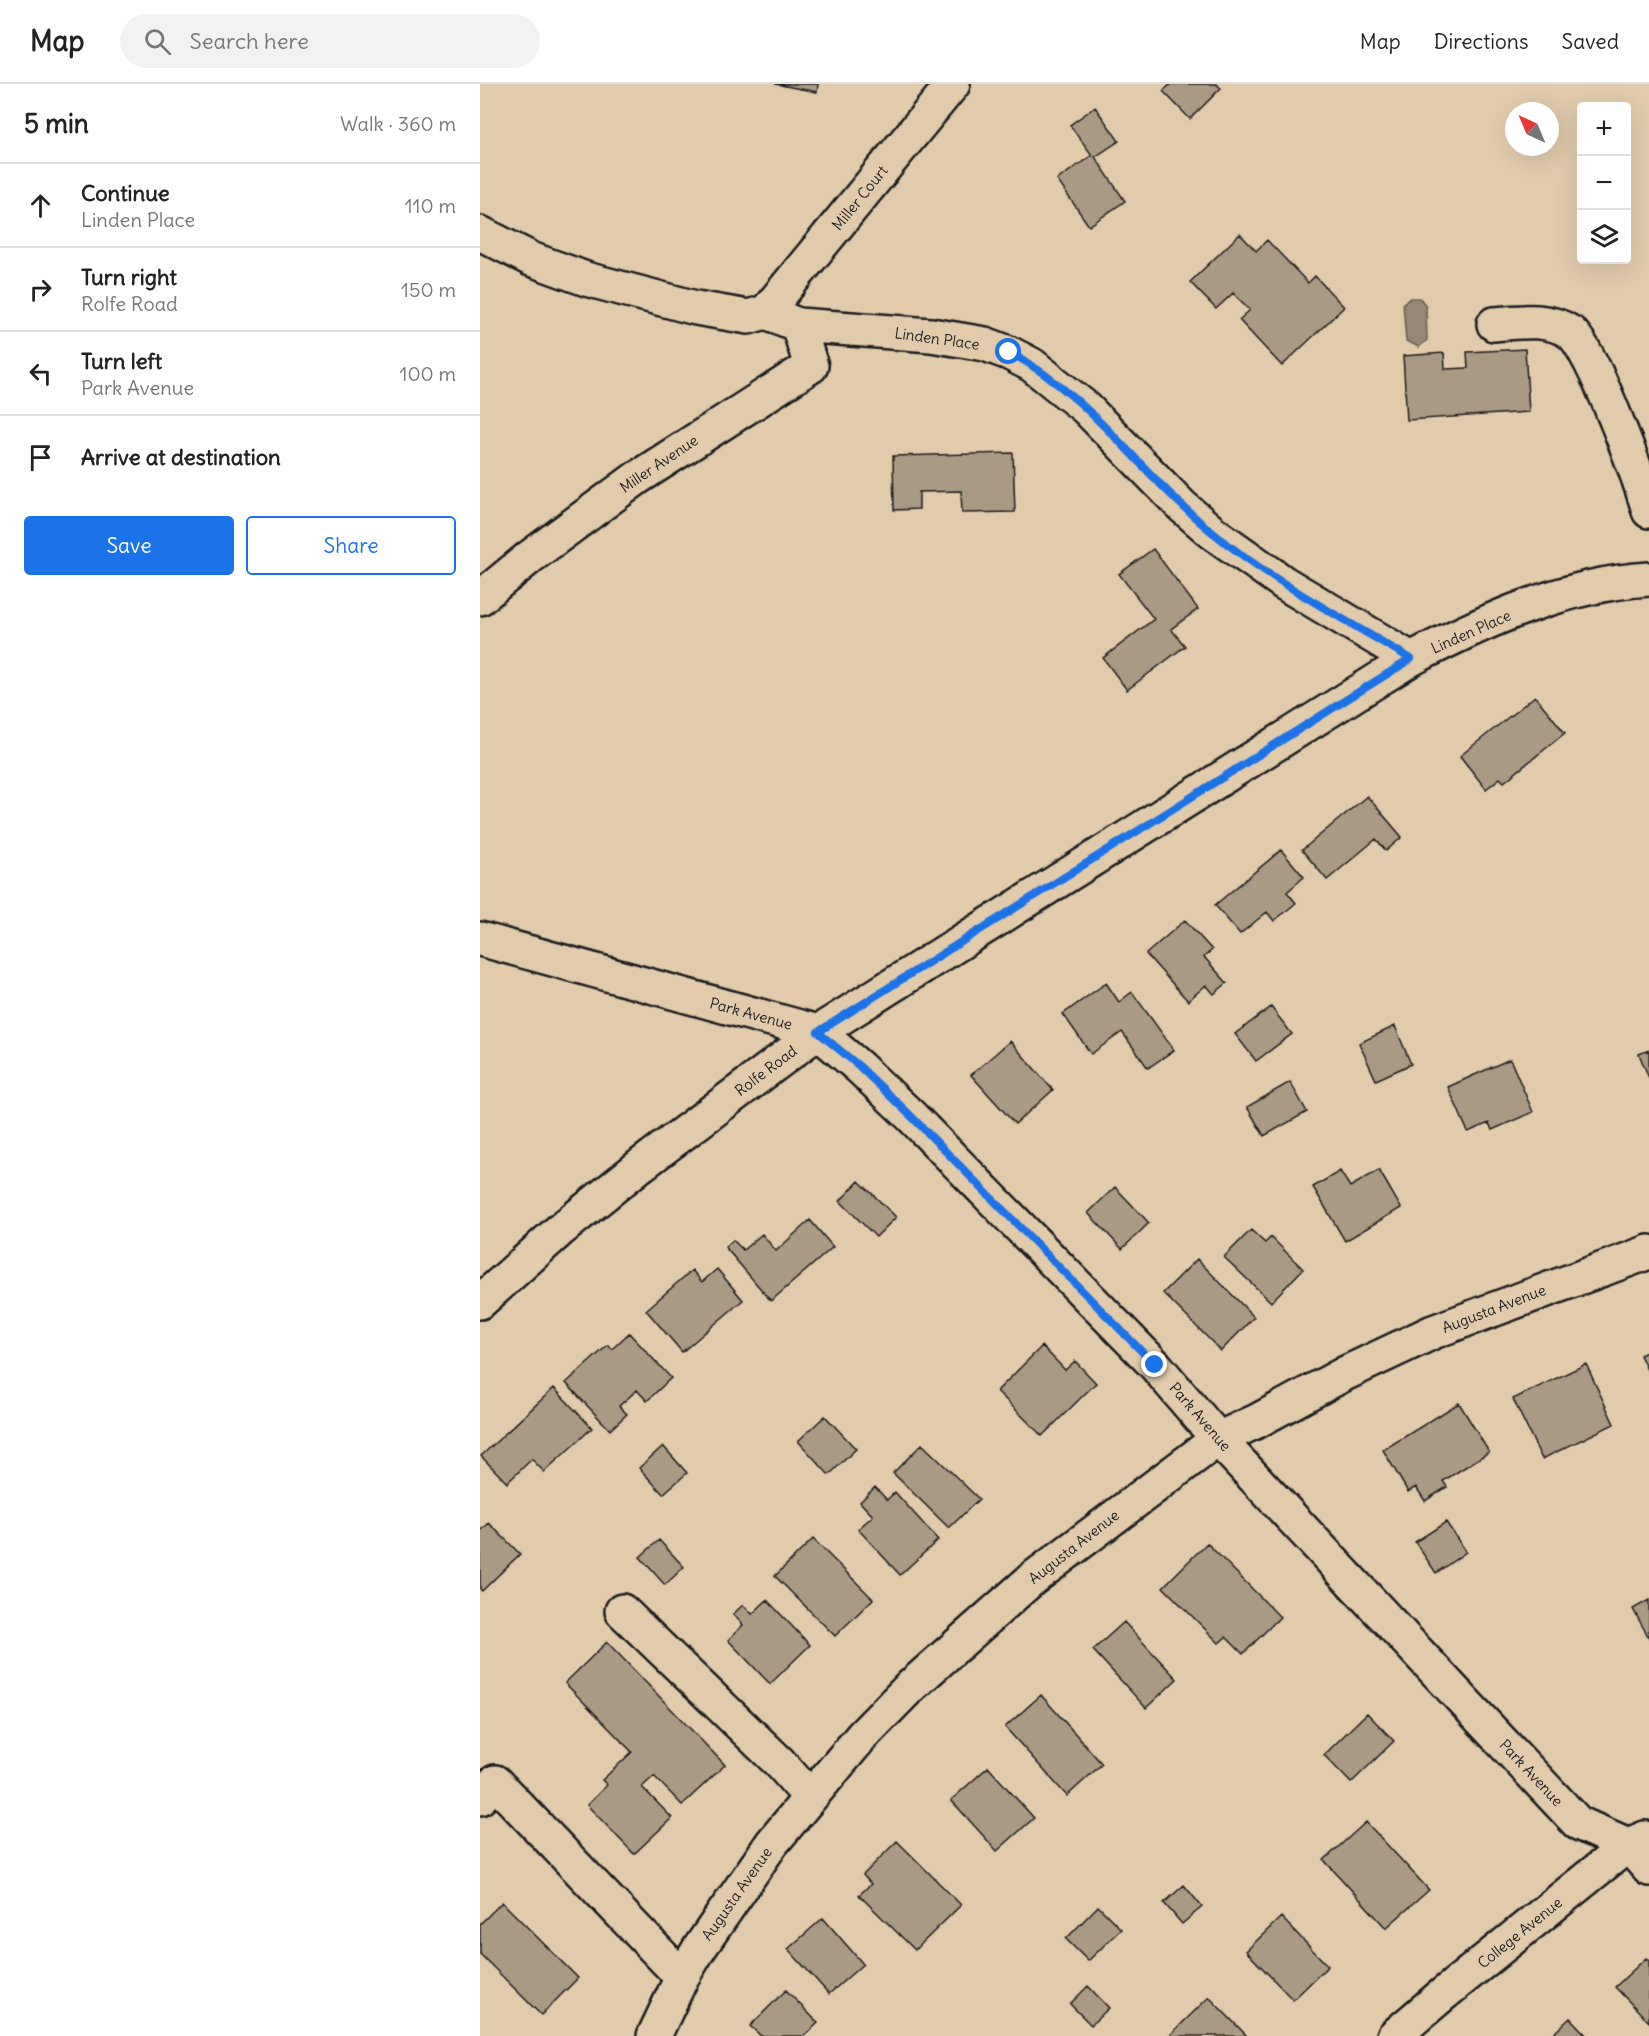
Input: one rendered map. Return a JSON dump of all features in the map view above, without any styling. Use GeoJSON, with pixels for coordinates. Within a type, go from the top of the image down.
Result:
{"type":"FeatureCollection","features":[{"type":"Feature","properties":{"kind":"street","name":"Miller Court"},"geometry":{"type":"LineString","coordinates":[[766,312],[953,84]]}},
{"type":"Feature","properties":{"kind":"street","name":"Linden Place"},"geometry":{"type":"LineString","coordinates":[[480,233],[531,259],[586,279],[707,310],[748,317],[766,312],[798,325],[931,335],[1009,352],[1032,365],[1086,408],[1182,506],[1212,532],[1284,583],[1411,659],[1471,628],[1552,598],[1626,580],[1649,579]]}},
{"type":"Feature","properties":{"kind":"street"},"geometry":{"type":"LineString","coordinates":[[1494,324],[1547,321],[1572,333],[1588,355],[1649,512]]}},
{"type":"Feature","properties":{"kind":"street","name":"Miller Avenue"},"geometry":{"type":"LineString","coordinates":[[480,598],[530,557],[637,478],[811,366],[798,325]]}},
{"type":"Feature","properties":{"kind":"street","name":"Rolfe Road"},"geometry":{"type":"LineString","coordinates":[[480,1302],[559,1231],[641,1165],[818,1032],[1411,659]]}},
{"type":"Feature","properties":{"kind":"street","name":"Park Avenue"},"geometry":{"type":"LineString","coordinates":[[480,939],[818,1032],[859,1066],[911,1116],[1155,1365],[1218,1438],[1578,1823],[1639,1841],[1649,1869]]}},
{"type":"Feature","properties":{"kind":"street","name":"Augusta Avenue"},"geometry":{"type":"LineString","coordinates":[[654,2036],[682,1977],[699,1949],[772,1843],[810,1797],[862,1736],[903,1694],[983,1621],[1059,1558],[1218,1438],[1257,1421],[1346,1373],[1433,1332],[1649,1252]]}},
{"type":"Feature","properties":{"kind":"street"},"geometry":{"type":"LineString","coordinates":[[622,1611],[780,1763],[810,1797]]}},
{"type":"Feature","properties":{"kind":"street"},"geometry":{"type":"LineString","coordinates":[[480,1798],[495,1782],[682,1977]]}},
{"type":"Feature","properties":{"kind":"street","name":"College Avenue"},"geometry":{"type":"LineString","coordinates":[[1394,2036],[1639,1841]]}},
{"type":"Feature","properties":{"kind":"shaded area"},"geometry":{"type":"Polygon","coordinates":[[[1411,298],[1420,298],[1426,306],[1427,340],[1419,347],[1406,341],[1403,303],[1411,298]]]}},
{"type":"Feature","properties":{"kind":"building"},"geometry":{"type":"Polygon","coordinates":[[[775,84],[818,84],[817,92],[775,84]]]}},
{"type":"Feature","properties":{"kind":"building"},"geometry":{"type":"Polygon","coordinates":[[[1171,84],[1216,84],[1221,88],[1190,119],[1163,91],[1171,84]]]}},
{"type":"Feature","properties":{"kind":"building"},"geometry":{"type":"Polygon","coordinates":[[[1095,107],[1119,141],[1095,157],[1125,201],[1089,226],[1057,180],[1092,155],[1070,125],[1095,107]]]}},
{"type":"Feature","properties":{"kind":"building"},"geometry":{"type":"Polygon","coordinates":[[[1240,234],[1256,251],[1267,240],[1308,283],[1315,276],[1344,307],[1282,366],[1239,320],[1250,310],[1233,293],[1216,309],[1190,282],[1240,234]]]}},
{"type":"Feature","properties":{"kind":"building"},"geometry":{"type":"Polygon","coordinates":[[[1525,349],[1529,412],[1407,420],[1403,356],[1444,353],[1445,369],[1468,368],[1467,352],[1525,349]]]}},
{"type":"Feature","properties":{"kind":"building"},"geometry":{"type":"Polygon","coordinates":[[[1013,453],[1015,512],[962,513],[961,491],[919,492],[919,509],[894,510],[893,456],[1013,453]]]}},
{"type":"Feature","properties":{"kind":"building"},"geometry":{"type":"Polygon","coordinates":[[[1153,549],[1198,609],[1171,629],[1185,646],[1127,690],[1103,658],[1154,619],[1119,574],[1153,549]]]}},
{"type":"Feature","properties":{"kind":"building"},"geometry":{"type":"Polygon","coordinates":[[[1535,696],[1565,733],[1504,782],[1500,778],[1486,789],[1460,756],[1535,696]]]}},
{"type":"Feature","properties":{"kind":"building"},"geometry":{"type":"Polygon","coordinates":[[[1367,796],[1402,837],[1386,851],[1376,839],[1327,880],[1302,850],[1367,796]]]}},
{"type":"Feature","properties":{"kind":"building"},"geometry":{"type":"Polygon","coordinates":[[[1281,850],[1304,877],[1287,892],[1296,903],[1274,921],[1267,912],[1240,934],[1215,905],[1281,850]]]}},
{"type":"Feature","properties":{"kind":"building"},"geometry":{"type":"Polygon","coordinates":[[[1185,920],[1212,950],[1204,957],[1227,983],[1214,994],[1206,985],[1188,1001],[1146,954],[1185,920]]]}},
{"type":"Feature","properties":{"kind":"building"},"geometry":{"type":"Polygon","coordinates":[[[1106,983],[1119,1002],[1132,992],[1174,1050],[1148,1068],[1122,1032],[1091,1054],[1063,1014],[1106,983]]]}},
{"type":"Feature","properties":{"kind":"building"},"geometry":{"type":"Polygon","coordinates":[[[1271,1007],[1292,1034],[1256,1061],[1235,1034],[1271,1007]]]}},
{"type":"Feature","properties":{"kind":"building"},"geometry":{"type":"Polygon","coordinates":[[[1395,1026],[1411,1064],[1376,1080],[1359,1043],[1395,1026]]]}},
{"type":"Feature","properties":{"kind":"building"},"geometry":{"type":"Polygon","coordinates":[[[1010,1041],[1053,1090],[1015,1124],[971,1075],[1010,1041]]]}},
{"type":"Feature","properties":{"kind":"building"},"geometry":{"type":"Polygon","coordinates":[[[1649,1050],[1649,1078],[1639,1054],[1649,1050]]]}},
{"type":"Feature","properties":{"kind":"building"},"geometry":{"type":"Polygon","coordinates":[[[1510,1059],[1533,1112],[1492,1130],[1489,1123],[1468,1132],[1448,1087],[1510,1059]]]}},
{"type":"Feature","properties":{"kind":"building"},"geometry":{"type":"Polygon","coordinates":[[[1290,1082],[1307,1112],[1264,1136],[1247,1107],[1290,1082]]]}},
{"type":"Feature","properties":{"kind":"building"},"geometry":{"type":"Polygon","coordinates":[[[1379,1170],[1401,1208],[1345,1241],[1313,1187],[1340,1171],[1350,1187],[1379,1170]]]}},
{"type":"Feature","properties":{"kind":"building"},"geometry":{"type":"Polygon","coordinates":[[[859,1181],[896,1217],[876,1237],[840,1201],[859,1181]]]}},
{"type":"Feature","properties":{"kind":"building"},"geometry":{"type":"Polygon","coordinates":[[[1115,1187],[1149,1223],[1122,1249],[1088,1213],[1115,1187]]]}},
{"type":"Feature","properties":{"kind":"building"},"geometry":{"type":"Polygon","coordinates":[[[810,1220],[833,1247],[771,1301],[725,1247],[733,1240],[743,1250],[762,1234],[776,1251],[810,1220]]]}},
{"type":"Feature","properties":{"kind":"building"},"geometry":{"type":"Polygon","coordinates":[[[1251,1230],[1265,1243],[1271,1237],[1303,1269],[1271,1302],[1224,1257],[1251,1230]]]}},
{"type":"Feature","properties":{"kind":"building"},"geometry":{"type":"Polygon","coordinates":[[[1197,1259],[1254,1317],[1221,1351],[1163,1293],[1197,1259]]]}},
{"type":"Feature","properties":{"kind":"building"},"geometry":{"type":"Polygon","coordinates":[[[717,1269],[743,1300],[682,1352],[646,1310],[692,1270],[702,1282],[717,1269]]]}},
{"type":"Feature","properties":{"kind":"building"},"geometry":{"type":"Polygon","coordinates":[[[629,1333],[671,1378],[647,1401],[637,1390],[619,1406],[627,1414],[610,1430],[566,1383],[608,1345],[612,1349],[629,1333]]]}},
{"type":"Feature","properties":{"kind":"building"},"geometry":{"type":"Polygon","coordinates":[[[1042,1346],[1065,1370],[1075,1361],[1096,1383],[1042,1436],[997,1391],[1042,1346]]]}},
{"type":"Feature","properties":{"kind":"building"},"geometry":{"type":"Polygon","coordinates":[[[1649,1351],[1649,1374],[1640,1355],[1649,1351]]]}},
{"type":"Feature","properties":{"kind":"building"},"geometry":{"type":"Polygon","coordinates":[[[1586,1364],[1614,1424],[1542,1459],[1513,1399],[1586,1364]]]}},
{"type":"Feature","properties":{"kind":"building"},"geometry":{"type":"Polygon","coordinates":[[[554,1388],[592,1428],[544,1472],[532,1459],[507,1483],[481,1456],[554,1388]]]}},
{"type":"Feature","properties":{"kind":"building"},"geometry":{"type":"Polygon","coordinates":[[[1459,1403],[1489,1452],[1443,1481],[1447,1487],[1425,1501],[1416,1487],[1408,1492],[1383,1450],[1459,1403]]]}},
{"type":"Feature","properties":{"kind":"building"},"geometry":{"type":"Polygon","coordinates":[[[825,1416],[856,1449],[829,1475],[798,1441],[825,1416]]]}},
{"type":"Feature","properties":{"kind":"building"},"geometry":{"type":"Polygon","coordinates":[[[922,1444],[979,1499],[949,1528],[893,1473],[922,1444]]]}},
{"type":"Feature","properties":{"kind":"building"},"geometry":{"type":"Polygon","coordinates":[[[663,1446],[687,1473],[663,1494],[639,1468],[663,1446]]]}},
{"type":"Feature","properties":{"kind":"building"},"geometry":{"type":"Polygon","coordinates":[[[875,1487],[887,1500],[895,1492],[938,1540],[900,1575],[858,1529],[873,1516],[860,1502],[875,1487]]]}},
{"type":"Feature","properties":{"kind":"building"},"geometry":{"type":"Polygon","coordinates":[[[1446,1522],[1466,1552],[1436,1573],[1415,1542],[1446,1522]]]}},
{"type":"Feature","properties":{"kind":"building"},"geometry":{"type":"Polygon","coordinates":[[[489,1523],[520,1554],[482,1591],[480,1589],[480,1528],[482,1530],[489,1523]]]}},
{"type":"Feature","properties":{"kind":"building"},"geometry":{"type":"Polygon","coordinates":[[[813,1539],[873,1599],[835,1636],[775,1576],[813,1539]]]}},
{"type":"Feature","properties":{"kind":"building"},"geometry":{"type":"Polygon","coordinates":[[[659,1540],[684,1567],[665,1585],[640,1557],[659,1540]]]}},
{"type":"Feature","properties":{"kind":"building"},"geometry":{"type":"Polygon","coordinates":[[[1207,1543],[1280,1617],[1243,1654],[1226,1637],[1219,1643],[1163,1587],[1207,1543]]]}},
{"type":"Feature","properties":{"kind":"building"},"geometry":{"type":"Polygon","coordinates":[[[767,1600],[810,1645],[770,1684],[728,1640],[743,1625],[733,1614],[743,1605],[752,1614],[767,1600]]]}},
{"type":"Feature","properties":{"kind":"building"},"geometry":{"type":"Polygon","coordinates":[[[1649,1600],[1649,1638],[1633,1609],[1649,1600]]]}},
{"type":"Feature","properties":{"kind":"building"},"geometry":{"type":"Polygon","coordinates":[[[1124,1622],[1177,1679],[1146,1708],[1093,1650],[1124,1622]]]}},
{"type":"Feature","properties":{"kind":"building"},"geometry":{"type":"Polygon","coordinates":[[[607,1642],[725,1765],[682,1805],[654,1776],[642,1787],[672,1818],[634,1854],[587,1805],[607,1785],[602,1780],[632,1752],[565,1683],[607,1642]]]}},
{"type":"Feature","properties":{"kind":"building"},"geometry":{"type":"Polygon","coordinates":[[[1041,1695],[1102,1764],[1067,1796],[1005,1727],[1041,1695]]]}},
{"type":"Feature","properties":{"kind":"building"},"geometry":{"type":"Polygon","coordinates":[[[1367,1713],[1394,1741],[1351,1783],[1324,1755],[1367,1713]]]}},
{"type":"Feature","properties":{"kind":"building"},"geometry":{"type":"Polygon","coordinates":[[[988,1767],[1034,1818],[997,1851],[951,1800],[988,1767]]]}},
{"type":"Feature","properties":{"kind":"building"},"geometry":{"type":"Polygon","coordinates":[[[1366,1822],[1429,1890],[1386,1928],[1324,1860],[1366,1822]]]}},
{"type":"Feature","properties":{"kind":"building"},"geometry":{"type":"Polygon","coordinates":[[[897,1841],[961,1905],[915,1950],[859,1895],[871,1884],[863,1875],[897,1841]]]}},
{"type":"Feature","properties":{"kind":"building"},"geometry":{"type":"Polygon","coordinates":[[[1184,1885],[1202,1907],[1182,1924],[1164,1903],[1184,1885]]]}},
{"type":"Feature","properties":{"kind":"building"},"geometry":{"type":"Polygon","coordinates":[[[502,1902],[578,1978],[541,2015],[480,1954],[480,1924],[502,1902]]]}},
{"type":"Feature","properties":{"kind":"building"},"geometry":{"type":"Polygon","coordinates":[[[1098,1906],[1121,1929],[1088,1961],[1066,1939],[1098,1906]]]}},
{"type":"Feature","properties":{"kind":"building"},"geometry":{"type":"Polygon","coordinates":[[[1281,1917],[1328,1966],[1293,2000],[1246,1951],[1281,1917]]]}},
{"type":"Feature","properties":{"kind":"building"},"geometry":{"type":"Polygon","coordinates":[[[823,1918],[863,1964],[829,1994],[788,1949],[823,1918]]]}},
{"type":"Feature","properties":{"kind":"building"},"geometry":{"type":"Polygon","coordinates":[[[1646,1958],[1649,1961],[1649,2022],[1615,1987],[1646,1958]]]}},
{"type":"Feature","properties":{"kind":"building"},"geometry":{"type":"Polygon","coordinates":[[[1088,1986],[1109,2008],[1091,2025],[1070,2004],[1088,1986]]]}},
{"type":"Feature","properties":{"kind":"building"},"geometry":{"type":"Polygon","coordinates":[[[786,1990],[818,2023],[804,2036],[761,2036],[750,2026],[786,1990]]]}},
{"type":"Feature","properties":{"kind":"building"},"geometry":{"type":"Polygon","coordinates":[[[1209,1997],[1247,2036],[1169,2036],[1209,1997]]]}},
{"type":"Feature","properties":{"kind":"building"},"geometry":{"type":"Polygon","coordinates":[[[1570,2018],[1587,2036],[1551,2036],[1570,2018]]]}},
{"type":"Feature","properties":{"kind":"route"},"geometry":{"type":"LineString","coordinates":[[1009,352],[1032,365],[1086,408],[1182,506],[1243,556],[1411,659],[818,1032],[859,1066],[911,1116],[1155,1365]]}}]}
